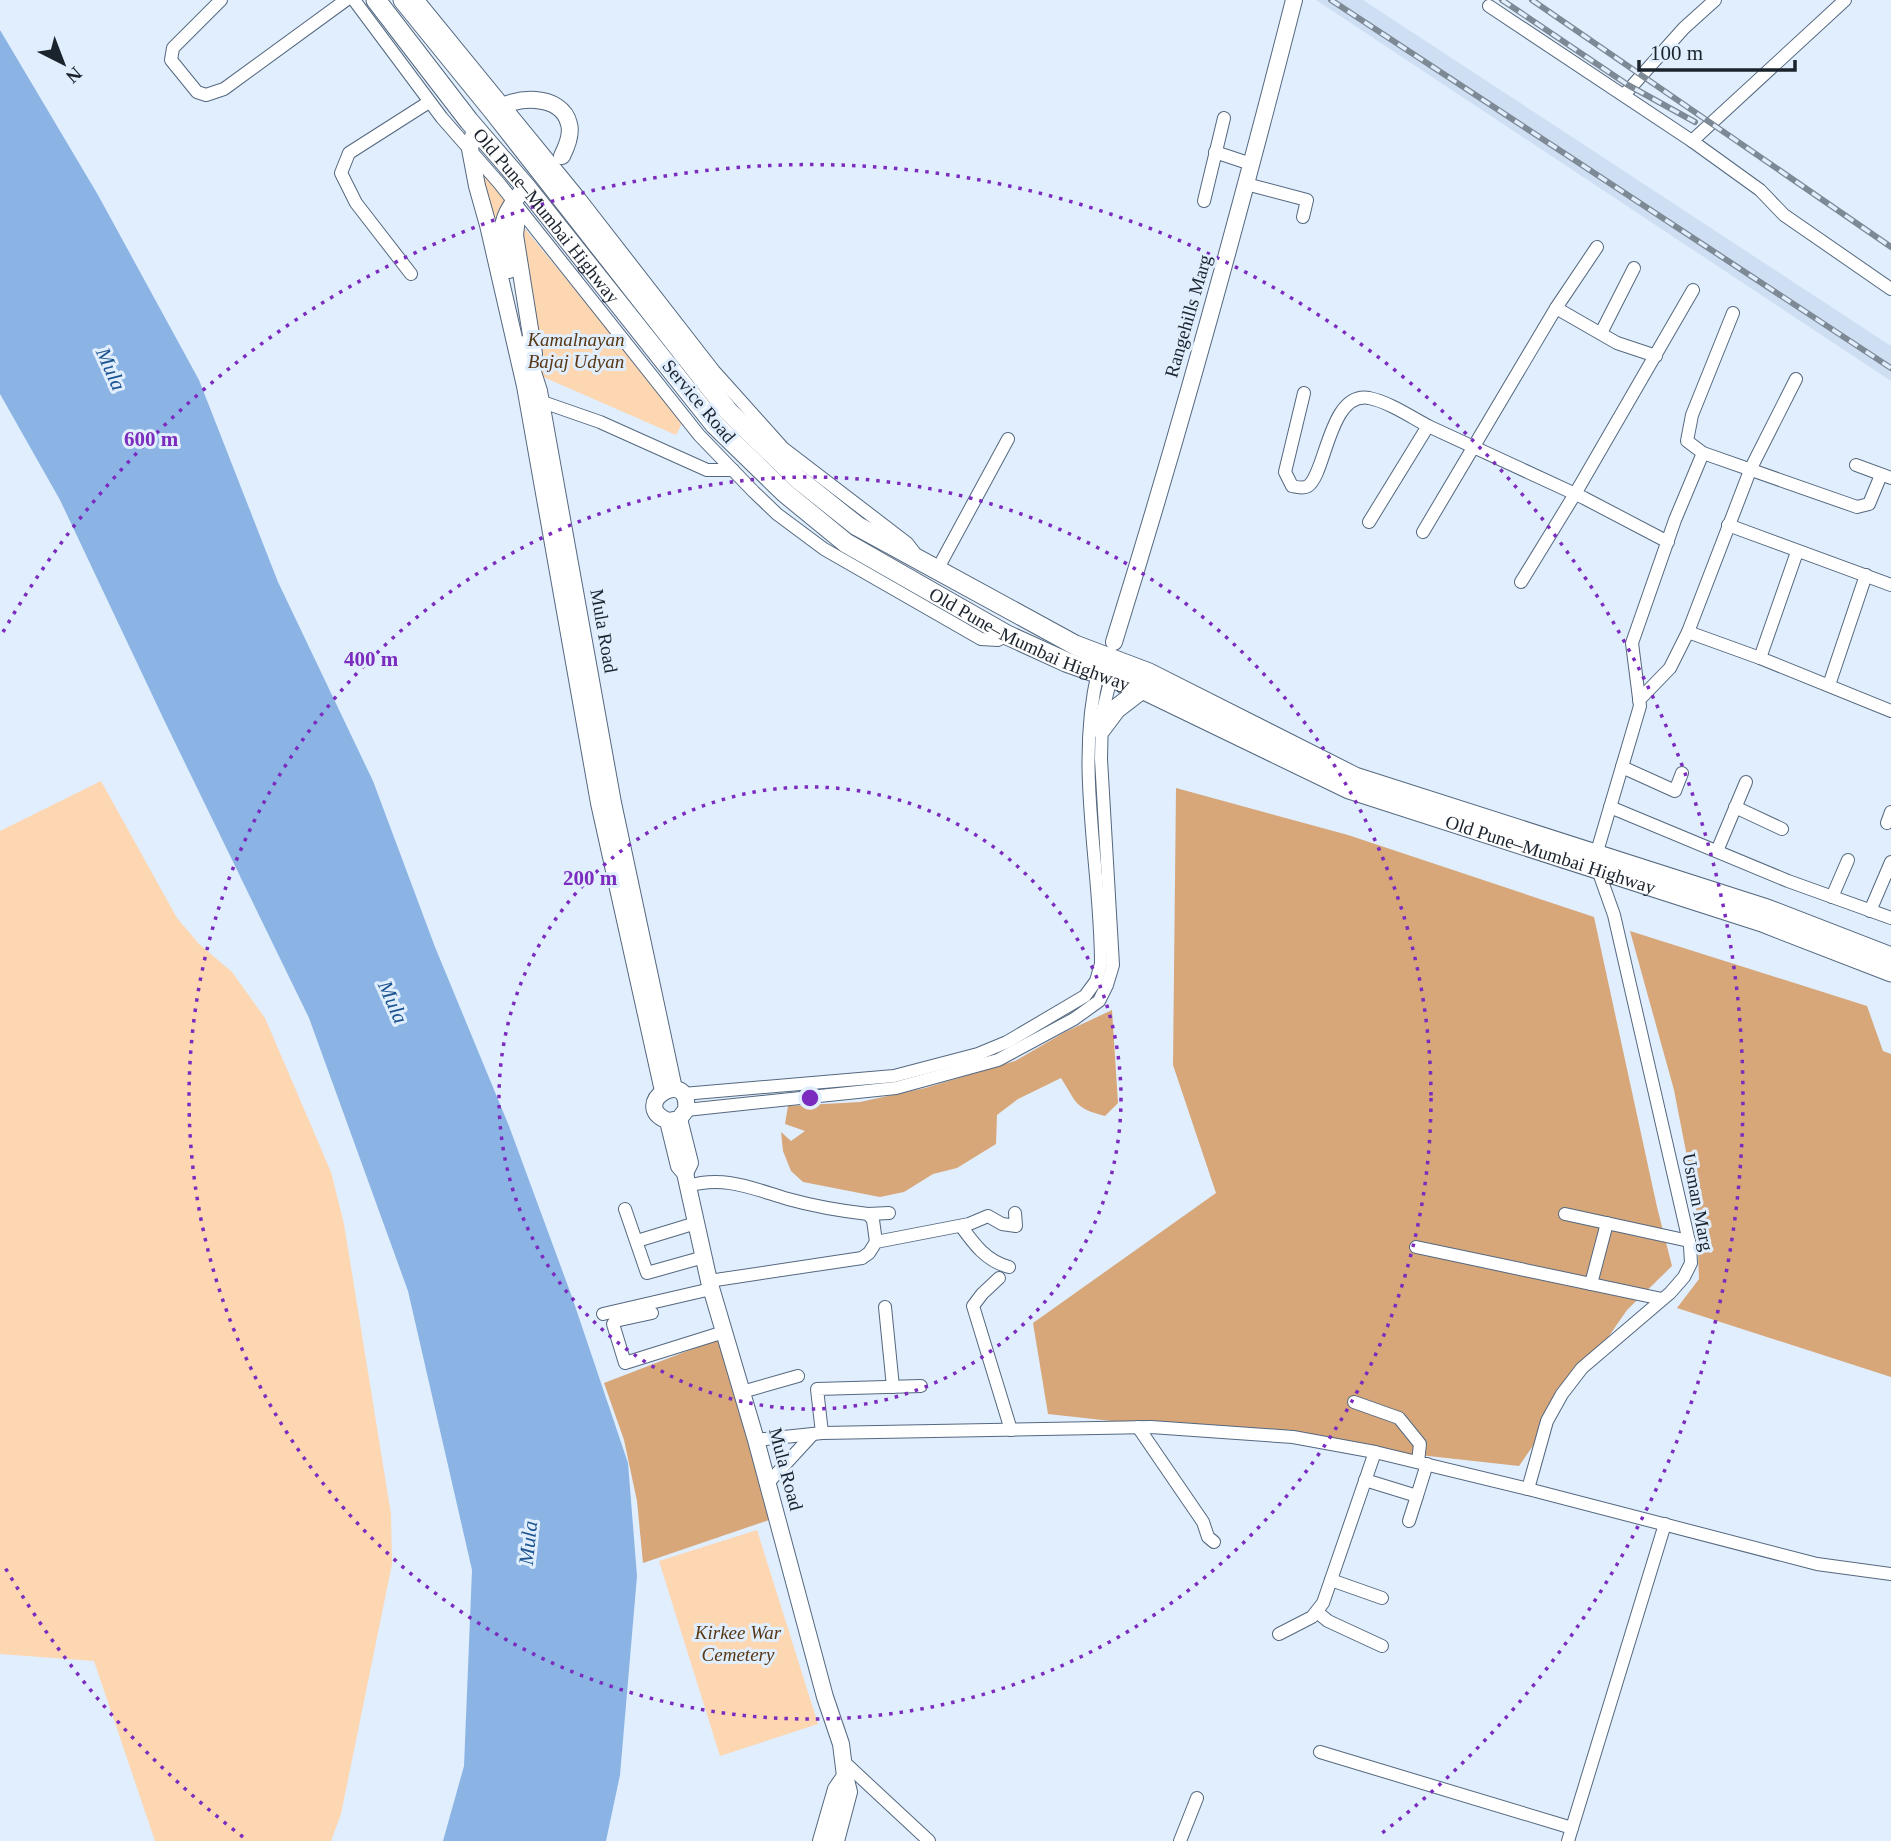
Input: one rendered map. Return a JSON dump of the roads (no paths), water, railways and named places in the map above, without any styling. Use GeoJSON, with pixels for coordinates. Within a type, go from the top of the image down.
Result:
{"type":"FeatureCollection","features":[{"type":"Feature","properties":{"kind":"highway","name":"Old Pune–Mumbai Highway"},"geometry":{"type":"LineString","coordinates":[[376,0],[475,128],[519,194],[715,425],[785,493],[846,542],[1007,635],[1066,662],[1109,661],[1142,689],[1349,789],[1767,909],[1891,957]]}},
{"type":"Feature","properties":{"kind":"highway","name":"Old Pune–Mumbai Highway"},"geometry":{"type":"LineString","coordinates":[[403,0],[498,108],[729,412],[798,478],[857,526],[1075,645],[1109,661],[1149,673],[1355,776],[1762,922],[1891,972]]}},
{"type":"Feature","properties":{"kind":"highway"},"geometry":{"type":"LineString","coordinates":[[1101,729],[1116,709],[1142,689]]}},
{"type":"Feature","properties":{"kind":"main road","name":"Rangehills Marg"},"geometry":{"type":"LineString","coordinates":[[1109,661],[1221,279],[1294,0]]}},
{"type":"Feature","properties":{"kind":"main road"},"geometry":{"type":"LineString","coordinates":[[498,108],[543,100],[558,109],[570,125],[570,135],[562,156]]}},
{"type":"Feature","properties":{"kind":"main road"},"geometry":{"type":"LineString","coordinates":[[475,128],[470,149],[526,396],[599,803],[676,1104]]}},
{"type":"Feature","properties":{"kind":"main road","name":"Mula Road"},"geometry":{"type":"LineString","coordinates":[[519,194],[503,220],[502,234],[525,346],[542,403],[613,803],[676,1104],[678,1166],[687,1179],[710,1285],[756,1440],[825,1697],[841,1744],[849,1792],[836,1841]]}},
{"type":"Feature","properties":{"kind":"main road"},"geometry":{"type":"LineString","coordinates":[[517,218],[515,235],[536,378]]}},
{"type":"Feature","properties":{"kind":"main road"},"geometry":{"type":"LineString","coordinates":[[821,1841],[844,1768]]}},
{"type":"Feature","properties":{"kind":"street"},"geometry":{"type":"LineString","coordinates":[[220,0],[173,48],[171,60],[197,92],[206,95],[224,89],[346,0]]}},
{"type":"Feature","properties":{"kind":"street","name":"Service Road"},"geometry":{"type":"LineString","coordinates":[[354,0],[429,102],[470,149],[519,194],[699,435],[777,514],[824,549],[981,639],[998,640],[1007,635]]}},
{"type":"Feature","properties":{"kind":"street"},"geometry":{"type":"LineString","coordinates":[[418,0],[498,108]]}},
{"type":"Feature","properties":{"kind":"street"},"geometry":{"type":"LineString","coordinates":[[1623,95],[1684,28],[1714,0]]}},
{"type":"Feature","properties":{"kind":"street"},"geometry":{"type":"LineString","coordinates":[[1692,141],[1845,0]]}},
{"type":"Feature","properties":{"kind":"street"},"geometry":{"type":"LineString","coordinates":[[1489,6],[1692,141],[1760,190],[1784,215],[1891,289]]}},
{"type":"Feature","properties":{"kind":"street"},"geometry":{"type":"LineString","coordinates":[[411,274],[356,203],[341,173],[349,153],[429,102]]}},
{"type":"Feature","properties":{"kind":"street"},"geometry":{"type":"LineString","coordinates":[[1204,201],[1223,118]]}},
{"type":"Feature","properties":{"kind":"street"},"geometry":{"type":"LineString","coordinates":[[1215,152],[1251,164]]}},
{"type":"Feature","properties":{"kind":"street"},"geometry":{"type":"LineString","coordinates":[[1246,184],[1307,200],[1303,217]]}},
{"type":"Feature","properties":{"kind":"street"},"geometry":{"type":"LineString","coordinates":[[1423,531],[1556,308],[1597,247]]}},
{"type":"Feature","properties":{"kind":"street"},"geometry":{"type":"LineString","coordinates":[[1601,333],[1634,268]]}},
{"type":"Feature","properties":{"kind":"street"},"geometry":{"type":"LineString","coordinates":[[1521,582],[1693,290]]}},
{"type":"Feature","properties":{"kind":"street"},"geometry":{"type":"LineString","coordinates":[[1556,308],[1617,343],[1656,356]]}},
{"type":"Feature","properties":{"kind":"street"},"geometry":{"type":"LineString","coordinates":[[1733,313],[1692,415],[1687,441],[1703,453],[1857,507],[1869,504],[1886,477],[1856,465]]}},
{"type":"Feature","properties":{"kind":"street"},"geometry":{"type":"LineString","coordinates":[[1639,700],[1670,668],[1688,632],[1751,468],[1796,379]]}},
{"type":"Feature","properties":{"kind":"street"},"geometry":{"type":"LineString","coordinates":[[1304,393],[1285,472],[1292,486],[1308,486],[1341,413],[1355,400],[1368,398],[1575,494],[1668,542]]}},
{"type":"Feature","properties":{"kind":"street"},"geometry":{"type":"LineString","coordinates":[[526,396],[600,422],[707,470],[733,470]]}},
{"type":"Feature","properties":{"kind":"street"},"geometry":{"type":"LineString","coordinates":[[1369,522],[1429,426]]}},
{"type":"Feature","properties":{"kind":"street"},"geometry":{"type":"LineString","coordinates":[[930,566],[1009,439]]}},
{"type":"Feature","properties":{"kind":"street"},"geometry":{"type":"LineString","coordinates":[[1597,862],[1640,706],[1632,643],[1703,453]]}},
{"type":"Feature","properties":{"kind":"street"},"geometry":{"type":"LineString","coordinates":[[1728,525],[1891,585]]}},
{"type":"Feature","properties":{"kind":"street"},"geometry":{"type":"LineString","coordinates":[[1760,658],[1797,552]]}},
{"type":"Feature","properties":{"kind":"street"},"geometry":{"type":"LineString","coordinates":[[1829,685],[1866,575]]}},
{"type":"Feature","properties":{"kind":"street"},"geometry":{"type":"LineString","coordinates":[[1688,632],[1891,711]]}},
{"type":"Feature","properties":{"kind":"street"},"geometry":{"type":"LineString","coordinates":[[676,1104],[896,1088],[916,1084],[998,1060],[1074,1018],[1098,1001],[1110,976],[1113,954],[1101,729],[1109,661]]}},
{"type":"Feature","properties":{"kind":"street"},"geometry":{"type":"LineString","coordinates":[[676,1104],[913,1072],[993,1048],[1068,1008],[1089,993],[1101,964],[1089,760],[1089,715],[1109,661]]}},
{"type":"Feature","properties":{"kind":"street"},"geometry":{"type":"LineString","coordinates":[[1622,767],[1675,791],[1682,773]]}},
{"type":"Feature","properties":{"kind":"street"},"geometry":{"type":"LineString","coordinates":[[1717,851],[1746,782]]}},
{"type":"Feature","properties":{"kind":"street"},"geometry":{"type":"LineString","coordinates":[[1610,807],[1832,897],[1891,918]]}},
{"type":"Feature","properties":{"kind":"street"},"geometry":{"type":"LineString","coordinates":[[1735,807],[1782,829]]}},
{"type":"Feature","properties":{"kind":"street"},"geometry":{"type":"LineString","coordinates":[[1832,897],[1848,860]]}},
{"type":"Feature","properties":{"kind":"street","name":"Usman Marg"},"geometry":{"type":"LineString","coordinates":[[1528,1489],[1547,1421],[1562,1394],[1582,1368],[1684,1277],[1690,1263],[1689,1241],[1614,915],[1597,862]]}},
{"type":"Feature","properties":{"kind":"street"},"geometry":{"type":"LineString","coordinates":[[1870,911],[1891,862]]}},
{"type":"Feature","properties":{"kind":"street"},"geometry":{"type":"LineString","coordinates":[[687,1179],[730,1182],[791,1200],[868,1214],[890,1213]]}},
{"type":"Feature","properties":{"kind":"street"},"geometry":{"type":"LineString","coordinates":[[625,1209],[648,1273],[704,1257]]}},
{"type":"Feature","properties":{"kind":"street"},"geometry":{"type":"LineString","coordinates":[[876,1242],[961,1226],[989,1216],[1002,1224],[1016,1226],[1015,1213]]}},
{"type":"Feature","properties":{"kind":"street"},"geometry":{"type":"LineString","coordinates":[[603,1314],[710,1285],[862,1258],[876,1242],[873,1220],[868,1214]]}},
{"type":"Feature","properties":{"kind":"street"},"geometry":{"type":"LineString","coordinates":[[1565,1214],[1689,1241]]}},
{"type":"Feature","properties":{"kind":"street"},"geometry":{"type":"LineString","coordinates":[[637,1241],[696,1223]]}},
{"type":"Feature","properties":{"kind":"street"},"geometry":{"type":"LineString","coordinates":[[1591,1284],[1607,1223]]}},
{"type":"Feature","properties":{"kind":"street"},"geometry":{"type":"LineString","coordinates":[[961,1226],[997,1264],[1009,1267]]}},
{"type":"Feature","properties":{"kind":"street"},"geometry":{"type":"LineString","coordinates":[[1416,1247],[1662,1299]]}},
{"type":"Feature","properties":{"kind":"street"},"geometry":{"type":"LineString","coordinates":[[999,1278],[974,1306],[1011,1430]]}},
{"type":"Feature","properties":{"kind":"street"},"geometry":{"type":"LineString","coordinates":[[885,1307],[893,1387]]}},
{"type":"Feature","properties":{"kind":"street"},"geometry":{"type":"LineString","coordinates":[[652,1313],[615,1321],[613,1324],[625,1363],[724,1332]]}},
{"type":"Feature","properties":{"kind":"street"},"geometry":{"type":"LineString","coordinates":[[742,1392],[799,1376]]}},
{"type":"Feature","properties":{"kind":"street"},"geometry":{"type":"LineString","coordinates":[[768,1483],[817,1433],[817,1389],[921,1386]]}},
{"type":"Feature","properties":{"kind":"street"},"geometry":{"type":"LineString","coordinates":[[1354,1402],[1399,1418],[1420,1444],[1422,1463],[1417,1496],[1409,1521]]}},
{"type":"Feature","properties":{"kind":"street"},"geometry":{"type":"LineString","coordinates":[[1138,1427],[1203,1522],[1208,1537],[1214,1542]]}},
{"type":"Feature","properties":{"kind":"street"},"geometry":{"type":"LineString","coordinates":[[756,1440],[817,1433],[1138,1427],[1293,1437],[1422,1463],[1817,1564],[1891,1574]]}},
{"type":"Feature","properties":{"kind":"street"},"geometry":{"type":"LineString","coordinates":[[1279,1634],[1317,1612],[1331,1580],[1375,1452]]}},
{"type":"Feature","properties":{"kind":"street"},"geometry":{"type":"LineString","coordinates":[[1365,1480],[1417,1496]]}},
{"type":"Feature","properties":{"kind":"street"},"geometry":{"type":"LineString","coordinates":[[1320,1752],[1570,1835],[1665,1524]]}},
{"type":"Feature","properties":{"kind":"street"},"geometry":{"type":"LineString","coordinates":[[1331,1580],[1382,1598]]}},
{"type":"Feature","properties":{"kind":"street"},"geometry":{"type":"LineString","coordinates":[[1317,1612],[1328,1621],[1382,1646]]}},
{"type":"Feature","properties":{"kind":"street"},"geometry":{"type":"LineString","coordinates":[[844,1768],[929,1841]]}},
{"type":"Feature","properties":{"kind":"street"},"geometry":{"type":"LineString","coordinates":[[1180,1841],[1197,1798]]}},
{"type":"Feature","properties":{"kind":"water","name":"Mula"},"geometry":{"type":"Polygon","coordinates":[[[0,30],[98,195],[199,380],[278,582],[373,781],[435,947],[509,1126],[572,1297],[628,1463],[637,1576],[620,1775],[606,1841],[443,1841],[464,1766],[472,1570],[408,1291],[309,1018],[60,500],[0,394],[0,30]]]}},
{"type":"Feature","properties":{"kind":"railway"},"geometry":{"type":"LineString","coordinates":[[1331,0],[1891,368]]}},
{"type":"Feature","properties":{"kind":"railway"},"geometry":{"type":"LineString","coordinates":[[1502,0],[1628,85],[1695,122]]}},
{"type":"Feature","properties":{"kind":"railway"},"geometry":{"type":"LineString","coordinates":[[1532,0],[1891,247]]}},
{"type":"Feature","properties":{"kind":"park label","name":"Kamalnayan Bajaj Udyan"},"geometry":{"type":"Point","coordinates":[576,350]}},
{"type":"Feature","properties":{"kind":"park label","name":"Kirkee War Cemetery"},"geometry":{"type":"Point","coordinates":[738,1643]}}]}
